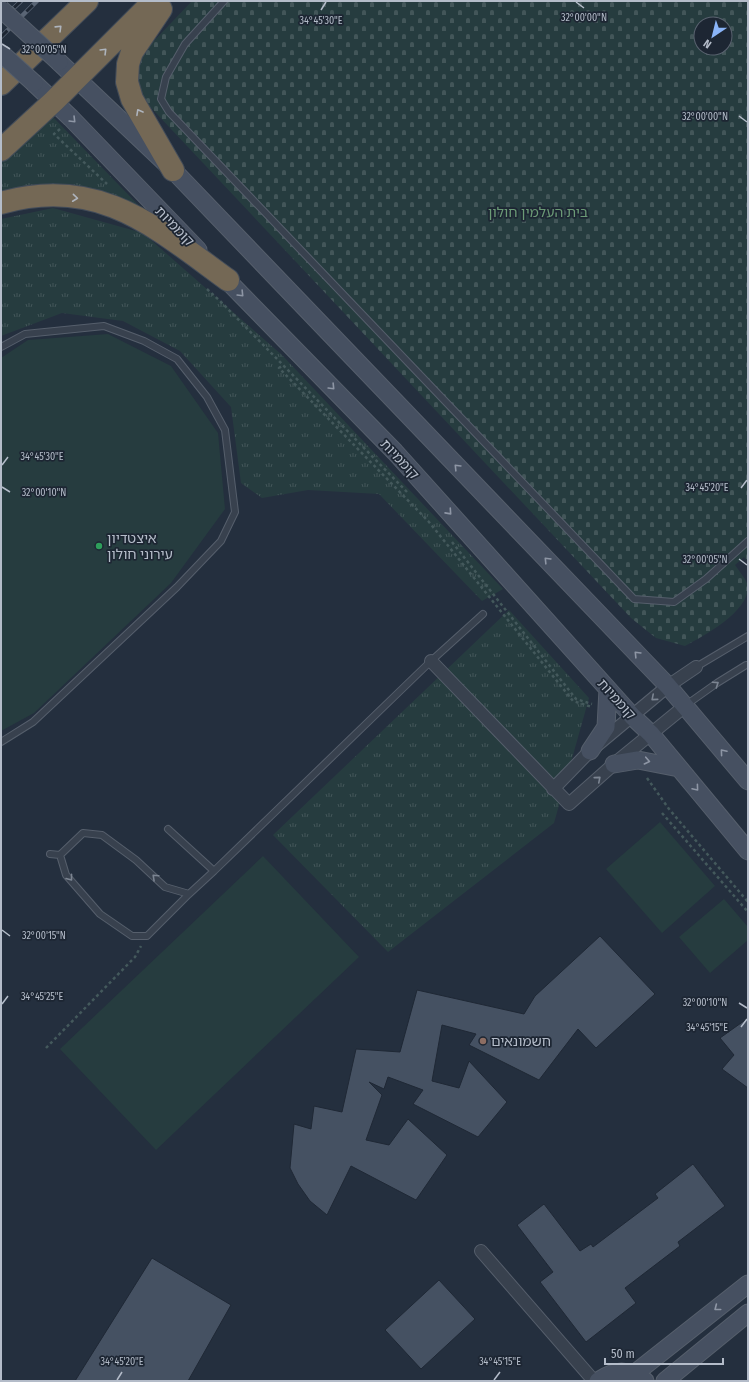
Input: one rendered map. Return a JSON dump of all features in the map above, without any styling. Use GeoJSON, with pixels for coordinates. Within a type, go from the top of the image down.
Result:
{"type":"FeatureCollection","features":[{"type":"Feature","properties":{"kind":"highway"},"geometry":{"type":"LineString","coordinates":[[1,84],[87,1]]}},
{"type":"Feature","properties":{"kind":"highway"},"geometry":{"type":"LineString","coordinates":[[1,150],[54,101],[154,1]]}},
{"type":"Feature","properties":{"kind":"highway"},"geometry":{"type":"LineString","coordinates":[[167,1],[138,41],[132,52],[126,75],[127,86],[132,99],[173,170]]}},
{"type":"Feature","properties":{"kind":"highway"},"geometry":{"type":"LineString","coordinates":[[1,203],[36,196],[55,196],[96,201],[119,208],[155,227],[228,280]]}},
{"type":"Feature","properties":{"kind":"main road"},"geometry":{"type":"LineString","coordinates":[[1,9],[173,170],[668,686],[748,781]]}},
{"type":"Feature","properties":{"kind":"main road","name":"קוממיות"},"geometry":{"type":"LineString","coordinates":[[1,54],[54,101],[395,452],[633,717],[651,734],[748,851]]}},
{"type":"Feature","properties":{"kind":"main road"},"geometry":{"type":"LineString","coordinates":[[590,751],[606,727],[608,689]]}},
{"type":"Feature","properties":{"kind":"main road"},"geometry":{"type":"LineString","coordinates":[[614,764],[638,760],[679,768]]}},
{"type":"Feature","properties":{"kind":"main road"},"geometry":{"type":"LineString","coordinates":[[598,1381],[609,1374],[621,1372],[639,1378],[748,1284]]}},
{"type":"Feature","properties":{"kind":"main road"},"geometry":{"type":"LineString","coordinates":[[664,1381],[748,1314]]}},
{"type":"Feature","properties":{"kind":"street"},"geometry":{"type":"LineString","coordinates":[[431,661],[568,804],[685,706]]}},
{"type":"Feature","properties":{"kind":"street"},"geometry":{"type":"LineString","coordinates":[[553,789],[590,751],[633,717],[668,686],[696,667]]}},
{"type":"Feature","properties":{"kind":"street"},"geometry":{"type":"LineString","coordinates":[[481,1251],[594,1381]]}},
{"type":"Feature","properties":{"kind":"lane"},"geometry":{"type":"LineString","coordinates":[[224,1],[185,44],[166,77],[161,99],[169,112],[634,599],[674,602],[706,579],[748,542]]}},
{"type":"Feature","properties":{"kind":"lane"},"geometry":{"type":"LineString","coordinates":[[1,347],[25,334],[104,326],[144,342],[177,359],[207,396],[225,430],[235,512],[221,541],[178,587],[33,722],[1,742]]}},
{"type":"Feature","properties":{"kind":"lane"},"geometry":{"type":"LineString","coordinates":[[60,855],[66,875],[100,914],[132,936],[146,936],[431,661],[483,614]]}},
{"type":"Feature","properties":{"kind":"lane"},"geometry":{"type":"LineString","coordinates":[[696,667],[748,636]]}},
{"type":"Feature","properties":{"kind":"lane"},"geometry":{"type":"LineString","coordinates":[[685,706],[717,683],[748,665]]}},
{"type":"Feature","properties":{"kind":"lane"},"geometry":{"type":"LineString","coordinates":[[168,829],[214,871]]}},
{"type":"Feature","properties":{"kind":"lane"},"geometry":{"type":"LineString","coordinates":[[50,854],[60,855],[83,833],[102,835],[136,860],[165,887],[189,894]]}},
{"type":"Feature","properties":{"kind":"path"},"geometry":{"type":"LineString","coordinates":[[203,286],[221,302],[412,498]]}},
{"type":"Feature","properties":{"kind":"path"},"geometry":{"type":"LineString","coordinates":[[283,365],[279,368],[429,522],[573,701],[607,710]]}},
{"type":"Feature","properties":{"kind":"path"},"geometry":{"type":"LineString","coordinates":[[448,538],[576,699],[607,710]]}},
{"type":"Feature","properties":{"kind":"path"},"geometry":{"type":"LineString","coordinates":[[647,778],[669,809],[748,902]]}},
{"type":"Feature","properties":{"kind":"path"},"geometry":{"type":"LineString","coordinates":[[662,813],[748,912]]}},
{"type":"Feature","properties":{"kind":"path"},"geometry":{"type":"LineString","coordinates":[[46,1048],[135,957],[146,936]]}},
{"type":"Feature","properties":{"kind":"green space","name":"בית העלמין חולון"},"geometry":{"type":"Polygon","coordinates":[[[192,1],[748,1],[748,561],[744,557],[735,565],[748,586],[746,596],[734,614],[714,629],[685,646],[656,638],[631,618],[139,95],[134,69],[150,45],[192,1]]]}},
{"type":"Feature","properties":{"kind":"green space"},"geometry":{"type":"Polygon","coordinates":[[[52,116],[148,215],[119,199],[71,184],[22,186],[1,192],[1,162],[52,116]]]}},
{"type":"Feature","properties":{"kind":"green space"},"geometry":{"type":"Polygon","coordinates":[[[53,208],[143,233],[282,355],[503,589],[482,601],[379,494],[308,490],[262,498],[241,483],[231,407],[180,351],[123,321],[62,313],[1,336],[1,219],[53,208]]]}},
{"type":"Feature","properties":{"kind":"green space","name":"איצטדיון עירוני חולון"},"geometry":{"type":"Polygon","coordinates":[[[108,334],[171,366],[218,433],[225,509],[171,583],[34,713],[1,731],[1,358],[28,340],[108,334]]]}},
{"type":"Feature","properties":{"kind":"green space"},"geometry":{"type":"Polygon","coordinates":[[[509,610],[589,698],[554,823],[388,952],[273,835],[509,610]]]}},
{"type":"Feature","properties":{"kind":"green space"},"geometry":{"type":"Polygon","coordinates":[[[660,822],[715,886],[662,933],[606,869],[660,822]]]}},
{"type":"Feature","properties":{"kind":"green space"},"geometry":{"type":"Polygon","coordinates":[[[263,856],[359,957],[156,1150],[60,1049],[263,856]]]}},
{"type":"Feature","properties":{"kind":"green space"},"geometry":{"type":"Polygon","coordinates":[[[724,899],[748,927],[748,940],[710,973],[679,937],[724,899]]]}},
{"type":"Feature","properties":{"kind":"building"},"geometry":{"type":"Polygon","coordinates":[[[600,936],[655,994],[596,1048],[578,1029],[539,1080],[469,1045],[476,1034],[442,1025],[432,1081],[459,1088],[469,1061],[507,1102],[478,1137],[413,1104],[423,1090],[388,1077],[384,1089],[369,1082],[382,1095],[366,1140],[389,1145],[408,1119],[447,1155],[416,1200],[351,1166],[327,1215],[310,1201],[298,1184],[290,1168],[294,1124],[311,1129],[314,1106],[342,1112],[356,1049],[400,1052],[417,990],[524,1014],[535,996],[600,936]]]}},
{"type":"Feature","properties":{"kind":"building"},"geometry":{"type":"Polygon","coordinates":[[[748,1018],[748,1088],[722,1069],[734,1055],[720,1038],[748,1018]]]}},
{"type":"Feature","properties":{"kind":"building"},"geometry":{"type":"Polygon","coordinates":[[[693,1164],[725,1206],[678,1242],[680,1246],[625,1288],[636,1303],[586,1342],[540,1282],[553,1272],[517,1225],[544,1204],[580,1251],[591,1244],[593,1247],[658,1198],[655,1194],[693,1164]]]}},
{"type":"Feature","properties":{"kind":"building"},"geometry":{"type":"Polygon","coordinates":[[[152,1258],[231,1305],[188,1381],[75,1381],[152,1258]]]}},
{"type":"Feature","properties":{"kind":"building"},"geometry":{"type":"Polygon","coordinates":[[[439,1280],[475,1319],[421,1369],[385,1330],[439,1280]]]}},
{"type":"Feature","properties":{"kind":"railway"},"geometry":{"type":"LineString","coordinates":[[1,20],[21,1]]}},
{"type":"Feature","properties":{"kind":"railway"},"geometry":{"type":"LineString","coordinates":[[1,37],[37,1]]}},
{"type":"Feature","properties":{"kind":"place","name":"איצטדיון עירוני חולון"},"geometry":{"type":"Point","coordinates":[99,546]}},
{"type":"Feature","properties":{"kind":"place","name":"חשמונאים"},"geometry":{"type":"Point","coordinates":[483,1041]}}]}
